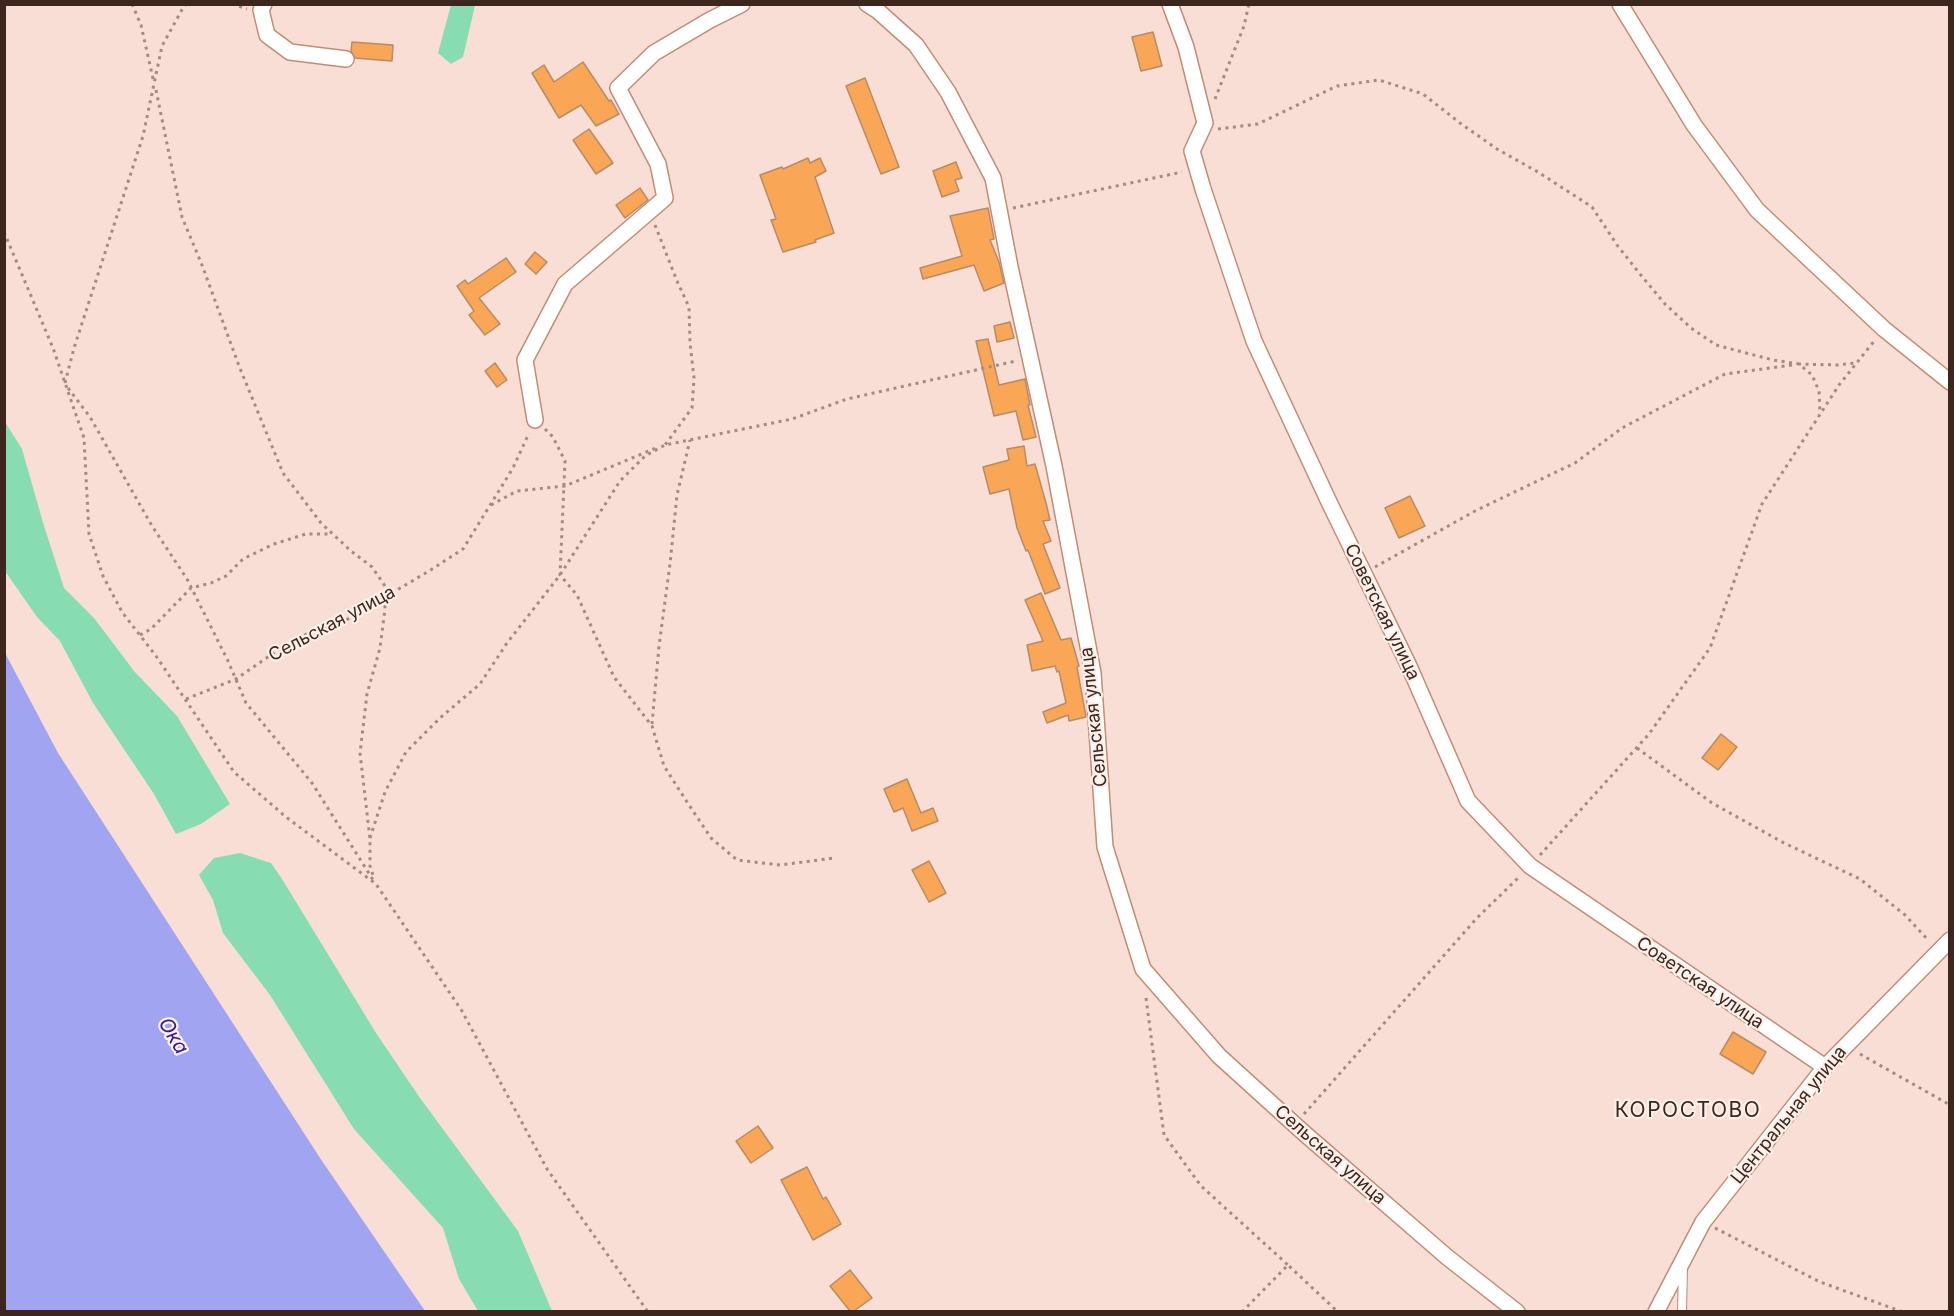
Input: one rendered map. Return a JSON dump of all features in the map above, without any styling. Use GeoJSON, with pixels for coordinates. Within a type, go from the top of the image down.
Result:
{"type":"FeatureCollection","features":[{"type":"Feature","properties":{"kind":"street"},"geometry":{"type":"LineString","coordinates":[[264,4],[261,10],[267,35],[290,52],[346,59]]}},
{"type":"Feature","properties":{"kind":"street"},"geometry":{"type":"LineString","coordinates":[[535,420],[525,360],[565,284],[665,198],[658,164],[618,88],[654,52],[742,4]]}},
{"type":"Feature","properties":{"kind":"street"},"geometry":{"type":"LineString","coordinates":[[1170,4],[1211,126]]}},
{"type":"Feature","properties":{"kind":"street"},"geometry":{"type":"LineString","coordinates":[[1620,4],[1694,125],[1757,210],[1884,330],[1950,382]]}},
{"type":"Feature","properties":{"kind":"street","name":"Сельская улица"},"geometry":{"type":"LineString","coordinates":[[874,7],[916,45],[948,92],[993,178],[1054,466],[1093,673],[1106,847],[1143,969],[1219,1056],[1447,1257],[1517,1311]]}},
{"type":"Feature","properties":{"kind":"street","name":"Советская улица"},"geometry":{"type":"LineString","coordinates":[[1211,126],[1192,151],[1254,341],[1409,666],[1468,801],[1530,866],[1825,1067]]}},
{"type":"Feature","properties":{"kind":"street","name":"Центральная улица"},"geometry":{"type":"LineString","coordinates":[[1656,1311],[1703,1221],[1825,1067],[1950,940]]}},
{"type":"Feature","properties":{"kind":"lane"},"geometry":{"type":"LineString","coordinates":[[1682,1311],[1683,1258]]}},
{"type":"Feature","properties":{"kind":"path"},"geometry":{"type":"LineString","coordinates":[[132,4],[141,25],[182,218],[283,473],[321,523],[372,567],[385,586],[380,648],[367,694],[360,753],[370,839],[370,866],[376,884]]}},
{"type":"Feature","properties":{"kind":"path"},"geometry":{"type":"LineString","coordinates":[[1249,4],[1211,126],[1258,124],[1337,86],[1379,80],[1423,94],[1497,149],[1592,207],[1617,245],[1665,304],[1690,328],[1716,345],[1773,360],[1799,364],[1856,363]]}},
{"type":"Feature","properties":{"kind":"path"},"geometry":{"type":"LineString","coordinates":[[65,384],[74,348],[143,136],[162,45],[186,5]]}},
{"type":"Feature","properties":{"kind":"path"},"geometry":{"type":"LineString","coordinates":[[999,211],[1197,169]]}},
{"type":"Feature","properties":{"kind":"path"},"geometry":{"type":"LineString","coordinates":[[370,839],[385,792],[406,752],[440,718],[480,684],[507,643],[560,575],[620,481],[645,456],[665,445],[692,408],[694,378],[689,307],[651,210]]}},
{"type":"Feature","properties":{"kind":"path"},"geometry":{"type":"LineString","coordinates":[[4,232],[53,348],[84,438],[89,534],[104,576],[122,612],[186,699],[234,772],[286,817],[376,884]]}},
{"type":"Feature","properties":{"kind":"path"},"geometry":{"type":"LineString","coordinates":[[1295,1125],[1476,919],[1530,866],[1649,734],[1710,648],[1762,504],[1839,385],[1884,330]]}},
{"type":"Feature","properties":{"kind":"path"},"geometry":{"type":"LineString","coordinates":[[489,506],[517,491],[565,486],[665,445],[792,419],[847,399],[1030,358]]}},
{"type":"Feature","properties":{"kind":"path"},"geometry":{"type":"LineString","coordinates":[[1364,574],[1475,511],[1575,463],[1622,428],[1725,374],[1799,364],[1812,375],[1819,391],[1820,415]]}},
{"type":"Feature","properties":{"kind":"path"},"geometry":{"type":"LineString","coordinates":[[65,384],[90,417],[152,526],[191,588],[246,703],[312,783],[376,884],[462,1011],[548,1169],[648,1311]]}},
{"type":"Feature","properties":{"kind":"path"},"geometry":{"type":"LineString","coordinates":[[535,420],[554,437],[565,461],[560,575],[577,595],[614,676],[652,726],[664,766],[687,802],[711,837],[737,860],[780,866],[834,858]]}},
{"type":"Feature","properties":{"kind":"path","name":"Сельская улица"},"geometry":{"type":"LineString","coordinates":[[186,699],[236,679],[278,650],[312,631],[348,619],[463,549],[513,468],[535,420]]}},
{"type":"Feature","properties":{"kind":"path"},"geometry":{"type":"LineString","coordinates":[[652,726],[677,495],[690,440]]}},
{"type":"Feature","properties":{"kind":"path"},"geometry":{"type":"LineString","coordinates":[[140,635],[151,629],[191,588],[212,583],[226,576],[243,559],[274,544],[306,534],[333,534]]}},
{"type":"Feature","properties":{"kind":"path"},"geometry":{"type":"LineString","coordinates":[[1637,748],[1712,803],[1785,843],[1860,879],[1905,915],[1938,951]]}},
{"type":"Feature","properties":{"kind":"path"},"geometry":{"type":"LineString","coordinates":[[1143,969],[1164,1135],[1201,1186],[1338,1311]]}},
{"type":"Feature","properties":{"kind":"path"},"geometry":{"type":"LineString","coordinates":[[1845,1046],[1950,1105]]}},
{"type":"Feature","properties":{"kind":"path"},"geometry":{"type":"LineString","coordinates":[[1703,1221],[1820,1282],[1903,1311]]}},
{"type":"Feature","properties":{"kind":"path"},"geometry":{"type":"LineString","coordinates":[[1242,1311],[1288,1265]]}},
{"type":"Feature","properties":{"kind":"green space"},"geometry":{"type":"Polygon","coordinates":[[[451,5],[475,5],[463,57],[451,64],[438,53],[451,5]]]}},
{"type":"Feature","properties":{"kind":"green space"},"geometry":{"type":"Polygon","coordinates":[[[5,422],[22,449],[64,588],[94,618],[134,671],[177,716],[230,804],[201,824],[176,834],[154,794],[93,703],[60,641],[37,617],[5,571],[5,422]]]}},
{"type":"Feature","properties":{"kind":"green space"},"geometry":{"type":"Polygon","coordinates":[[[240,853],[271,863],[282,879],[376,1033],[420,1098],[518,1231],[552,1311],[478,1311],[459,1279],[443,1228],[354,1129],[270,995],[223,933],[213,900],[199,875],[214,858],[240,853]]]}},
{"type":"Feature","properties":{"kind":"water","name":"Ока"},"geometry":{"type":"Polygon","coordinates":[[[4,651],[58,753],[322,1161],[425,1311],[5,1311],[4,651]]]}},
{"type":"Feature","properties":{"kind":"building"},"geometry":{"type":"Polygon","coordinates":[[[1153,32],[1162,66],[1141,71],[1132,37],[1153,32]]]}},
{"type":"Feature","properties":{"kind":"building"},"geometry":{"type":"Polygon","coordinates":[[[352,42],[393,45],[392,61],[355,58],[351,51],[352,42]]]}},
{"type":"Feature","properties":{"kind":"building"},"geometry":{"type":"Polygon","coordinates":[[[583,62],[619,114],[596,126],[581,105],[559,118],[532,73],[544,65],[554,82],[583,62]]]}},
{"type":"Feature","properties":{"kind":"building"},"geometry":{"type":"Polygon","coordinates":[[[865,78],[899,167],[881,174],[846,86],[865,78]]]}},
{"type":"Feature","properties":{"kind":"building"},"geometry":{"type":"Polygon","coordinates":[[[589,129],[613,163],[596,174],[573,140],[589,129]]]}},
{"type":"Feature","properties":{"kind":"building"},"geometry":{"type":"Polygon","coordinates":[[[808,158],[810,163],[820,158],[826,171],[815,177],[834,233],[815,240],[816,242],[783,252],[771,220],[776,219],[760,175],[782,167],[783,169],[808,158]]]}},
{"type":"Feature","properties":{"kind":"building"},"geometry":{"type":"Polygon","coordinates":[[[956,162],[962,178],[955,180],[959,191],[942,197],[933,171],[956,162]]]}},
{"type":"Feature","properties":{"kind":"building"},"geometry":{"type":"Polygon","coordinates":[[[640,188],[648,200],[625,218],[616,205],[640,188]]]}},
{"type":"Feature","properties":{"kind":"building"},"geometry":{"type":"Polygon","coordinates":[[[988,208],[994,239],[990,240],[1004,283],[984,291],[974,265],[923,279],[920,268],[962,256],[950,216],[988,208]]]}},
{"type":"Feature","properties":{"kind":"building"},"geometry":{"type":"Polygon","coordinates":[[[535,252],[547,262],[536,274],[525,264],[535,252]]]}},
{"type":"Feature","properties":{"kind":"building"},"geometry":{"type":"Polygon","coordinates":[[[506,258],[516,272],[479,298],[500,324],[485,335],[469,315],[474,311],[457,286],[465,280],[468,284],[506,258]]]}},
{"type":"Feature","properties":{"kind":"building"},"geometry":{"type":"Polygon","coordinates":[[[1010,322],[1014,338],[997,342],[994,326],[1010,322]]]}},
{"type":"Feature","properties":{"kind":"building"},"geometry":{"type":"Polygon","coordinates":[[[988,339],[999,385],[1025,379],[1030,405],[1028,405],[1036,437],[1023,440],[1016,411],[994,416],[976,341],[988,339]]]}},
{"type":"Feature","properties":{"kind":"building"},"geometry":{"type":"Polygon","coordinates":[[[495,363],[507,380],[497,387],[485,371],[495,363]]]}},
{"type":"Feature","properties":{"kind":"building"},"geometry":{"type":"Polygon","coordinates":[[[1024,446],[1027,466],[1035,464],[1046,503],[1050,520],[1043,521],[1051,541],[1043,544],[1060,588],[1045,594],[1017,528],[1009,489],[990,494],[983,467],[1009,460],[1007,449],[1024,446]]]}},
{"type":"Feature","properties":{"kind":"building"},"geometry":{"type":"Polygon","coordinates":[[[1410,496],[1425,526],[1399,538],[1385,508],[1410,496]]]}},
{"type":"Feature","properties":{"kind":"building"},"geometry":{"type":"Polygon","coordinates":[[[1041,593],[1061,640],[1071,638],[1079,666],[1077,667],[1086,717],[1069,721],[1068,715],[1047,723],[1043,712],[1066,703],[1059,671],[1057,672],[1055,666],[1032,671],[1027,645],[1043,641],[1025,600],[1041,593]]]}},
{"type":"Feature","properties":{"kind":"building"},"geometry":{"type":"Polygon","coordinates":[[[1721,734],[1737,747],[1718,770],[1702,758],[1721,734]]]}},
{"type":"Feature","properties":{"kind":"building"},"geometry":{"type":"Polygon","coordinates":[[[907,779],[921,813],[933,808],[938,821],[912,831],[903,808],[894,812],[884,789],[907,779]]]}},
{"type":"Feature","properties":{"kind":"building"},"geometry":{"type":"Polygon","coordinates":[[[929,861],[946,893],[929,902],[912,870],[929,861]]]}},
{"type":"Feature","properties":{"kind":"building"},"geometry":{"type":"Polygon","coordinates":[[[1733,1032],[1766,1052],[1753,1074],[1720,1054],[1733,1032]]]}},
{"type":"Feature","properties":{"kind":"building"},"geometry":{"type":"Polygon","coordinates":[[[758,1126],[773,1148],[751,1163],[736,1141],[758,1126]]]}},
{"type":"Feature","properties":{"kind":"building"},"geometry":{"type":"Polygon","coordinates":[[[807,1167],[823,1199],[826,1197],[841,1224],[813,1240],[781,1180],[807,1167]]]}},
{"type":"Feature","properties":{"kind":"building"},"geometry":{"type":"Polygon","coordinates":[[[850,1270],[872,1298],[854,1311],[850,1311],[830,1286],[850,1270]]]}},
{"type":"Feature","properties":{"kind":"district","name":"КОРОСТОВО"},"geometry":{"type":"Point","coordinates":[1688,1111]}}]}
